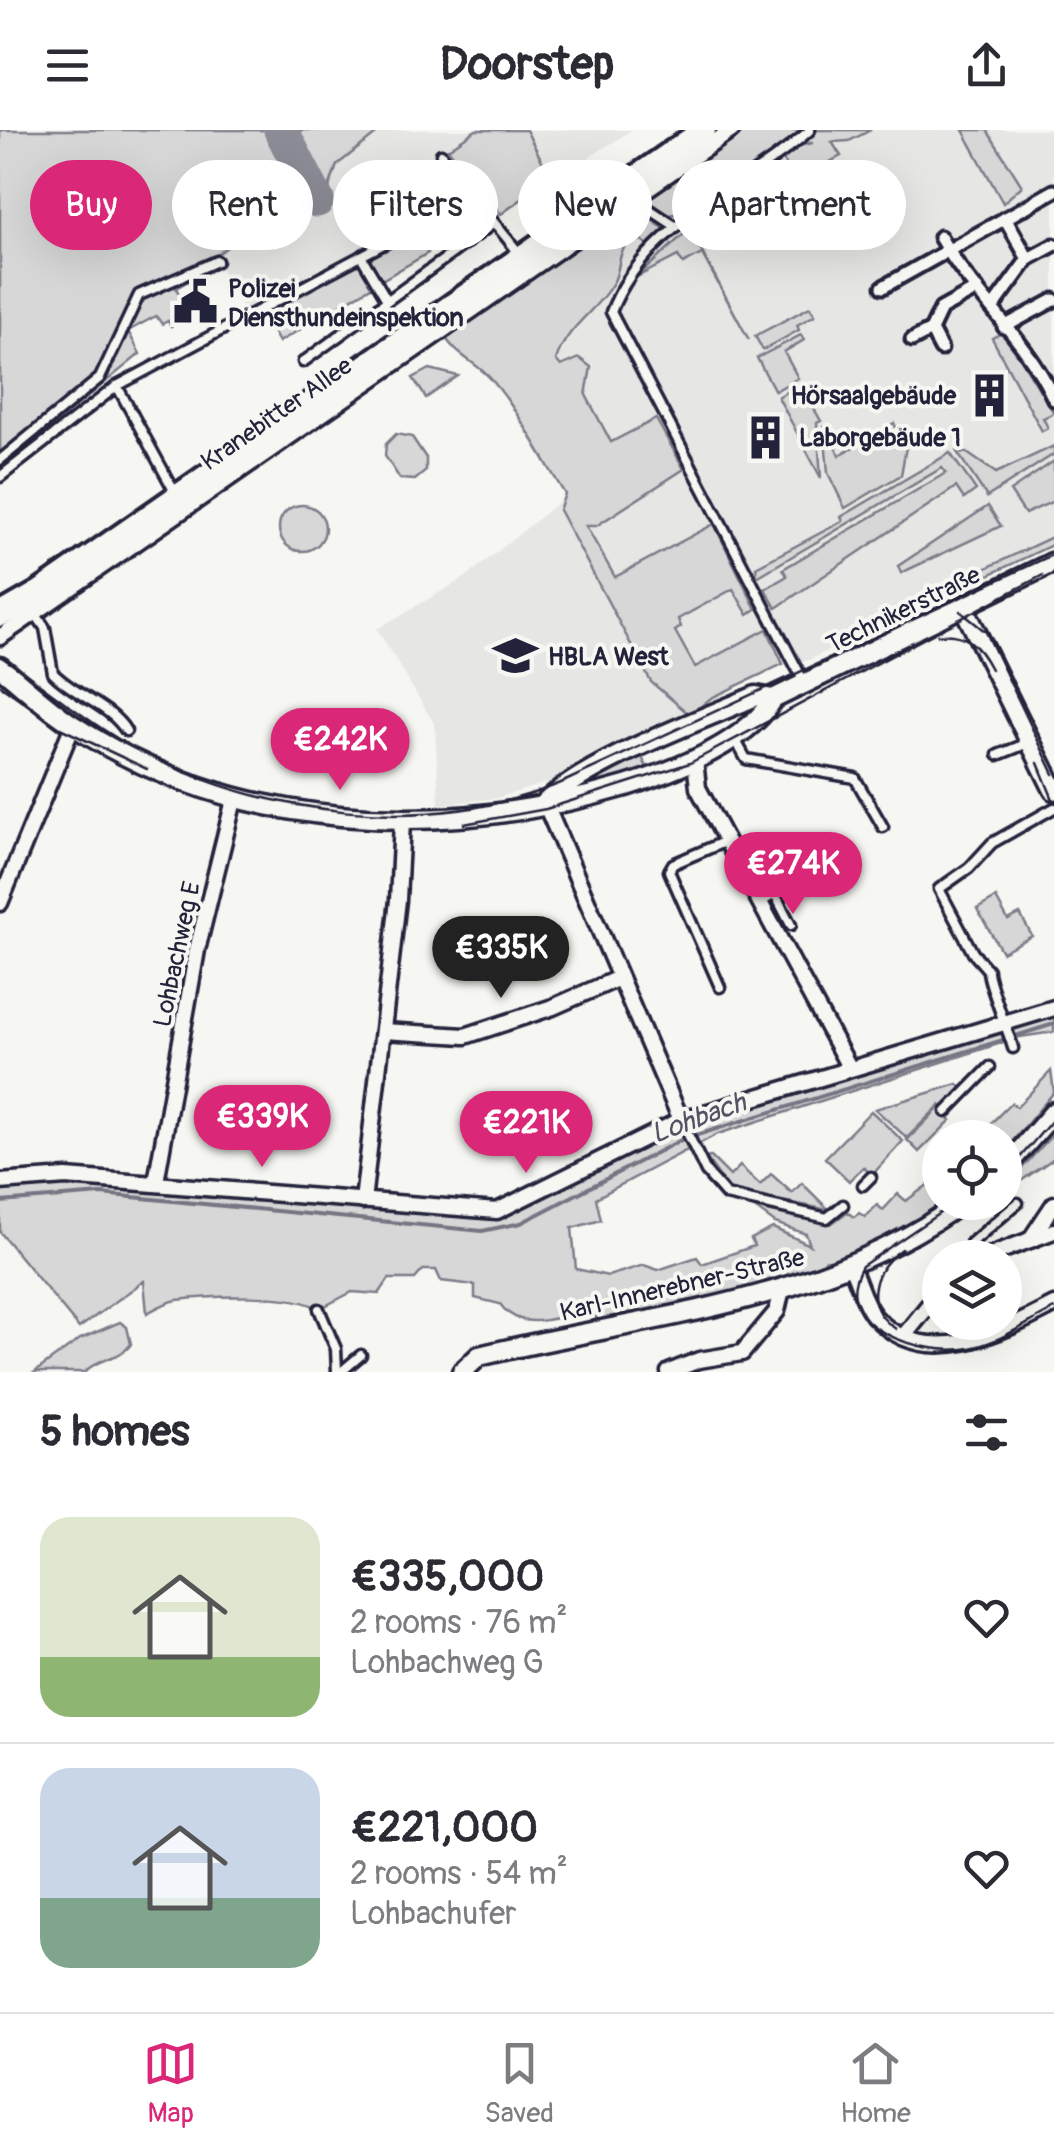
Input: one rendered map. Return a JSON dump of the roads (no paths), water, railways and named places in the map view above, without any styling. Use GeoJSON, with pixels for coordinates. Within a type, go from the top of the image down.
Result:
{"type":"FeatureCollection","features":[{"type":"Feature","properties":{"kind":"main road","name":"Kranebitter Allee"},"geometry":{"type":"LineString","coordinates":[[0,615],[704,130]]}},
{"type":"Feature","properties":{"kind":"main road","name":"Kranebitter Allee"},"geometry":{"type":"LineString","coordinates":[[0,600],[68,570]]}},
{"type":"Feature","properties":{"kind":"street","name":"Kranebitter Allee"},"geometry":{"type":"LineString","coordinates":[[652,186],[732,130]]}},
{"type":"Feature","properties":{"kind":"street"},"geometry":{"type":"LineString","coordinates":[[883,287],[1054,190]]}},
{"type":"Feature","properties":{"kind":"street"},"geometry":{"type":"LineString","coordinates":[[1006,218],[1028,259]]}},
{"type":"Feature","properties":{"kind":"street"},"geometry":{"type":"LineString","coordinates":[[940,237],[961,275],[993,307],[1054,399]]}},
{"type":"Feature","properties":{"kind":"street"},"geometry":{"type":"LineString","coordinates":[[993,307],[1028,259],[1053,248]]}},
{"type":"Feature","properties":{"kind":"street","name":"Kranebitter Allee"},"geometry":{"type":"LineString","coordinates":[[0,637],[560,250]]}},
{"type":"Feature","properties":{"kind":"street"},"geometry":{"type":"LineString","coordinates":[[912,340],[931,330],[941,309],[977,289]]}},
{"type":"Feature","properties":{"kind":"street"},"geometry":{"type":"LineString","coordinates":[[1004,327],[1054,300]]}},
{"type":"Feature","properties":{"kind":"street"},"geometry":{"type":"LineString","coordinates":[[931,330],[941,349]]}},
{"type":"Feature","properties":{"kind":"street","name":"Technikerstraße"},"geometry":{"type":"LineString","coordinates":[[0,669],[73,726],[159,771],[235,796],[317,814],[402,822],[477,818],[544,803],[570,802],[684,763],[764,713],[773,699],[1054,562]]}},
{"type":"Feature","properties":{"kind":"street"},"geometry":{"type":"LineString","coordinates":[[964,608],[1054,790]]}},
{"type":"Feature","properties":{"kind":"street","name":"Technikerstraße"},"geometry":{"type":"LineString","coordinates":[[544,803],[562,786],[756,696],[773,699]]}},
{"type":"Feature","properties":{"kind":"street"},"geometry":{"type":"LineString","coordinates":[[0,903],[73,726]]}},
{"type":"Feature","properties":{"kind":"street"},"geometry":{"type":"LineString","coordinates":[[684,763],[688,738],[670,736],[660,752],[684,763],[849,1067]]}},
{"type":"Feature","properties":{"kind":"street","name":"Lohbachweg E"},"geometry":{"type":"LineString","coordinates":[[156,1182],[197,950],[235,796]]}},
{"type":"Feature","properties":{"kind":"street"},"geometry":{"type":"LineString","coordinates":[[544,803],[683,1125]]}},
{"type":"Feature","properties":{"kind":"street"},"geometry":{"type":"LineString","coordinates":[[363,1201],[398,900],[402,822]]}},
{"type":"Feature","properties":{"kind":"street"},"geometry":{"type":"LineString","coordinates":[[383,1031],[464,1036],[554,1006],[620,978]]}},
{"type":"Feature","properties":{"kind":"street"},"geometry":{"type":"LineString","coordinates":[[0,1182],[66,1177],[482,1212],[513,1207],[683,1125],[849,1067],[1007,1025],[1054,1008]]}},
{"type":"Feature","properties":{"kind":"street"},"geometry":{"type":"LineString","coordinates":[[1022,1149],[1054,1112]]}},
{"type":"Feature","properties":{"kind":"street"},"geometry":{"type":"LineString","coordinates":[[1030,1240],[1054,1204]]}},
{"type":"Feature","properties":{"kind":"street","name":"Karl-Innerebner-Straße"},"geometry":{"type":"LineString","coordinates":[[462,1372],[479,1356],[782,1289],[898,1246],[936,1220]]}},
{"type":"Feature","properties":{"kind":"street"},"geometry":{"type":"LineString","coordinates":[[1022,1243],[1054,1231]]}},
{"type":"Feature","properties":{"kind":"street"},"geometry":{"type":"LineString","coordinates":[[852,1266],[875,1317],[904,1336],[938,1346],[969,1345],[1054,1305]]}},
{"type":"Feature","properties":{"kind":"street"},"geometry":{"type":"LineString","coordinates":[[669,1372],[698,1360],[742,1353],[777,1311],[782,1289]]}},
{"type":"Feature","properties":{"kind":"street"},"geometry":{"type":"LineString","coordinates":[[904,1336],[922,1314]]}},
{"type":"Feature","properties":{"kind":"lane"},"geometry":{"type":"LineString","coordinates":[[775,160],[810,130]]}},
{"type":"Feature","properties":{"kind":"lane"},"geometry":{"type":"LineString","coordinates":[[441,154],[446,160]]}},
{"type":"Feature","properties":{"kind":"lane"},"geometry":{"type":"LineString","coordinates":[[498,228],[521,256]]}},
{"type":"Feature","properties":{"kind":"lane"},"geometry":{"type":"LineString","coordinates":[[672,229],[622,283],[610,312],[805,684]]}},
{"type":"Feature","properties":{"kind":"lane"},"geometry":{"type":"LineString","coordinates":[[0,476],[117,386],[372,250]]}},
{"type":"Feature","properties":{"kind":"lane"},"geometry":{"type":"LineString","coordinates":[[302,362],[456,250]]}},
{"type":"Feature","properties":{"kind":"lane"},"geometry":{"type":"LineString","coordinates":[[361,256],[387,300]]}},
{"type":"Feature","properties":{"kind":"lane"},"geometry":{"type":"LineString","coordinates":[[0,460],[100,378],[139,294],[217,261]]}},
{"type":"Feature","properties":{"kind":"lane","name":"Kranebitter Allee"},"geometry":{"type":"LineString","coordinates":[[117,386],[177,494]]}},
{"type":"Feature","properties":{"kind":"lane"},"geometry":{"type":"LineString","coordinates":[[35,614],[45,628],[53,673],[86,701],[119,719],[126,731]]}},
{"type":"Feature","properties":{"kind":"lane"},"geometry":{"type":"LineString","coordinates":[[733,735],[746,758],[855,778],[883,827]]}},
{"type":"Feature","properties":{"kind":"lane"},"geometry":{"type":"LineString","coordinates":[[998,756],[1032,741]]}},
{"type":"Feature","properties":{"kind":"lane"},"geometry":{"type":"LineString","coordinates":[[1013,1048],[987,980],[988,970],[973,954],[939,889],[970,868],[992,843],[1054,808]]}},
{"type":"Feature","properties":{"kind":"lane"},"geometry":{"type":"LineString","coordinates":[[720,987],[669,871],[672,864],[726,841]]}},
{"type":"Feature","properties":{"kind":"lane"},"geometry":{"type":"LineString","coordinates":[[760,903],[775,894],[792,925]]}},
{"type":"Feature","properties":{"kind":"lane"},"geometry":{"type":"LineString","coordinates":[[946,1112],[990,1067]]}},
{"type":"Feature","properties":{"kind":"lane"},"geometry":{"type":"LineString","coordinates":[[683,1125],[694,1150],[726,1195],[827,1218],[843,1205]]}},
{"type":"Feature","properties":{"kind":"lane"},"geometry":{"type":"LineString","coordinates":[[863,1185],[871,1177]]}},
{"type":"Feature","properties":{"kind":"lane"},"geometry":{"type":"LineString","coordinates":[[974,1240],[997,1220]]}},
{"type":"Feature","properties":{"kind":"lane"},"geometry":{"type":"LineString","coordinates":[[319,1309],[336,1348],[339,1372]]}},
{"type":"Feature","properties":{"kind":"lane"},"geometry":{"type":"LineString","coordinates":[[339,1372],[361,1355]]}},
{"type":"Feature","properties":{"kind":"waterway","name":"Lohbach"},"geometry":{"type":"LineString","coordinates":[[0,1202],[101,1194],[482,1231],[521,1223],[681,1140],[1054,1024]]}},
{"type":"Feature","properties":{"kind":"tram line"},"geometry":{"type":"LineString","coordinates":[[0,656],[139,751],[239,791],[347,812],[457,810],[510,800],[561,783],[1054,554]]}},
{"type":"Feature","properties":{"kind":"tram line"},"geometry":{"type":"LineString","coordinates":[[464,824],[546,809],[690,763],[1043,575]]}},
{"type":"Feature","properties":{"kind":"tram line"},"geometry":{"type":"LineString","coordinates":[[960,611],[986,632],[1054,774]]}},
{"type":"Feature","properties":{"kind":"tram line"},"geometry":{"type":"LineString","coordinates":[[938,635],[964,638],[982,653],[991,669]]}},
{"type":"Feature","properties":{"kind":"tram line"},"geometry":{"type":"LineString","coordinates":[[0,685],[60,728],[147,769]]}},
{"type":"Feature","properties":{"kind":"tram line"},"geometry":{"type":"LineString","coordinates":[[1038,763],[1054,802]]}},
{"type":"Feature","properties":{"kind":"tram line"},"geometry":{"type":"LineString","coordinates":[[1022,1155],[1054,1118]]}},
{"type":"Feature","properties":{"kind":"tram line"},"geometry":{"type":"LineString","coordinates":[[930,1220],[862,1266],[854,1288],[857,1306],[868,1322],[907,1342],[951,1350],[992,1341],[1054,1309]]}},
{"type":"Feature","properties":{"kind":"tram line"},"geometry":{"type":"LineString","coordinates":[[896,1329],[878,1310],[875,1288],[883,1267],[902,1249]]}},
{"type":"Feature","properties":{"kind":"place","name":"Polizei Diensthundeinspektion"},"geometry":{"type":"Point","coordinates":[195,302]}},
{"type":"Feature","properties":{"kind":"place","name":"Hörsaalgebäude"},"geometry":{"type":"Point","coordinates":[989,395]}},
{"type":"Feature","properties":{"kind":"place","name":"Laborgebäude 1"},"geometry":{"type":"Point","coordinates":[766,437]}},
{"type":"Feature","properties":{"kind":"place","name":"HBLA West"},"geometry":{"type":"Point","coordinates":[515,656]}}]}
